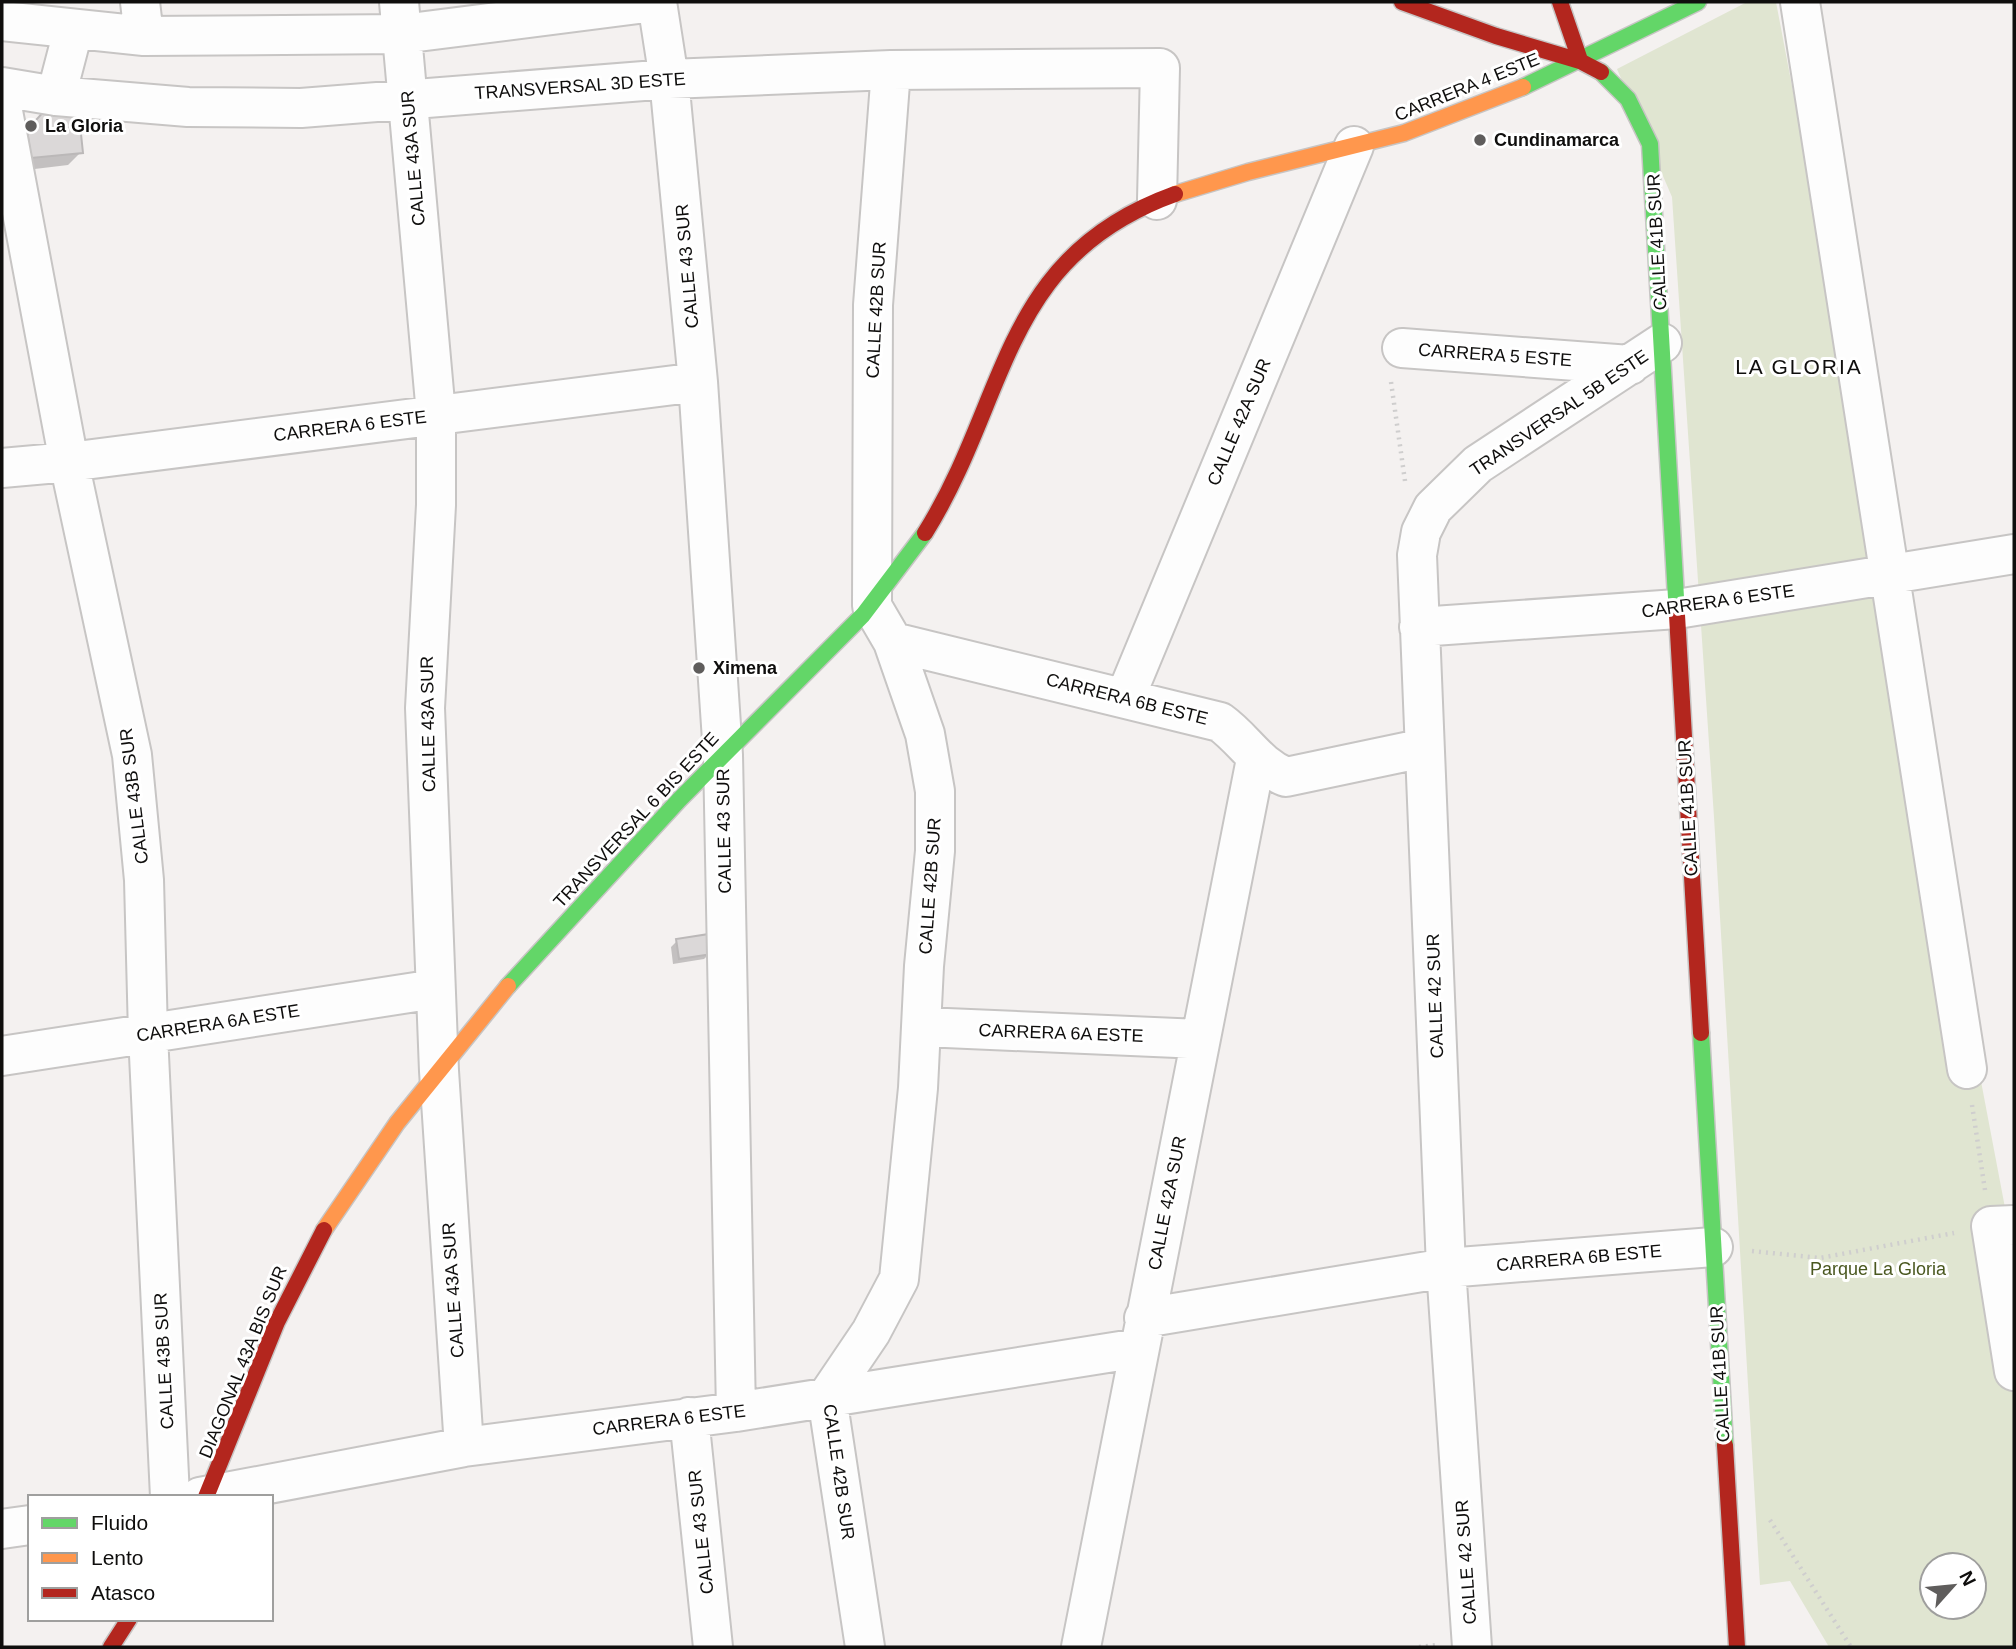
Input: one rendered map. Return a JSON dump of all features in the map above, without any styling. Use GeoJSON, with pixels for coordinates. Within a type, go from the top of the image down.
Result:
{"type":"FeatureCollection","features":[{"type":"Feature","properties":{"kind":"street"},"geometry":{"type":"LineString","coordinates":[[2,21],[73,31],[142,19],[400,18],[655,2]]}},
{"type":"Feature","properties":{"kind":"street","name":"CALLE 43 SUR"},"geometry":{"type":"LineString","coordinates":[[655,2],[669,79],[698,382],[723,755],[736,1412]]}},
{"type":"Feature","properties":{"kind":"street","name":"CALLE 41B SUR"},"geometry":{"type":"LineString","coordinates":[[1402,2],[1520,44],[1580,60],[1608,77],[1630,101],[1645,125],[1653,165],[1737,1647]]}},
{"type":"Feature","properties":{"kind":"street"},"geometry":{"type":"LineString","coordinates":[[1560,2],[1580,60]]}},
{"type":"Feature","properties":{"kind":"street","name":"CARRERA 4 ESTE"},"geometry":{"type":"LineString","coordinates":[[1157,200],[1397,136],[1476,108],[1698,2]]}},
{"type":"Feature","properties":{"kind":"street"},"geometry":{"type":"LineString","coordinates":[[1800,2],[1967,1069]]}},
{"type":"Feature","properties":{"kind":"street","name":"CALLE 43A SUR"},"geometry":{"type":"LineString","coordinates":[[400,18],[436,414],[436,506],[425,708],[439,1071],[464,1447]]}},
{"type":"Feature","properties":{"kind":"street"},"geometry":{"type":"LineString","coordinates":[[56,96],[73,31]]}},
{"type":"Feature","properties":{"kind":"street","name":"TRANSVERSAL 3D ESTE"},"geometry":{"type":"LineString","coordinates":[[2,87],[56,96],[188,107],[276,108],[669,79],[891,70],[1160,68],[1157,200]]}},
{"type":"Feature","properties":{"kind":"street","name":"CALLE 42B SUR"},"geometry":{"type":"LineString","coordinates":[[865,1647],[827,1397],[871,1332],[899,1279],[923,1027],[925,966],[935,851],[934,791],[925,734],[893,642],[872,606],[873,305],[891,70]]}},
{"type":"Feature","properties":{"kind":"street","name":"CALLE 43B SUR"},"geometry":{"type":"LineString","coordinates":[[2,106],[69,463],[132,755],[144,880],[148,1034],[196,1495]]}},
{"type":"Feature","properties":{"kind":"street","name":"CALLE 42A SUR"},"geometry":{"type":"LineString","coordinates":[[1125,698],[1354,146]]}},
{"type":"Feature","properties":{"kind":"street","name":"TRANSVERSAL 6 BIS ESTE"},"geometry":{"type":"LineString","coordinates":[[439,1071],[529,963],[723,755],[872,606],[906,562],[954,482],[1025,311],[1070,258],[1105,230],[1157,200]]}},
{"type":"Feature","properties":{"kind":"street","name":"TRANSVERSAL 5B ESTE"},"geometry":{"type":"LineString","coordinates":[[1417,555],[1421,532],[1433,508],[1478,464],[1662,343]]}},
{"type":"Feature","properties":{"kind":"street","name":"CARRERA 5 ESTE"},"geometry":{"type":"LineString","coordinates":[[1402,348],[1630,365]]}},
{"type":"Feature","properties":{"kind":"street","name":"CARRERA 6 ESTE"},"geometry":{"type":"LineString","coordinates":[[2,468],[69,463],[698,382]]}},
{"type":"Feature","properties":{"kind":"street","name":"CARRERA 6 ESTE"},"geometry":{"type":"LineString","coordinates":[[1419,627],[1677,609],[2014,554]]}},
{"type":"Feature","properties":{"kind":"street","name":"CALLE 42 SUR"},"geometry":{"type":"LineString","coordinates":[[1417,555],[1446,1268],[1472,1647]]}},
{"type":"Feature","properties":{"kind":"street","name":"CARRERA 6B ESTE"},"geometry":{"type":"LineString","coordinates":[[893,642],[1220,722],[1239,736],[1256,759],[1286,777],[1424,748]]}},
{"type":"Feature","properties":{"kind":"street","name":"CALLE 42A SUR"},"geometry":{"type":"LineString","coordinates":[[1081,1647],[1256,759]]}},
{"type":"Feature","properties":{"kind":"street","name":"CARRERA 6A ESTE"},"geometry":{"type":"LineString","coordinates":[[2,1056],[435,989]]}},
{"type":"Feature","properties":{"kind":"street","name":"CARRERA 6A ESTE"},"geometry":{"type":"LineString","coordinates":[[923,1027],[1200,1039]]}},
{"type":"Feature","properties":{"kind":"street","name":"DIAGONAL 43A BIS SUR"},"geometry":{"type":"LineString","coordinates":[[197,1495],[234,1434],[276,1324],[309,1253],[370,1161],[439,1071]]}},
{"type":"Feature","properties":{"kind":"street"},"geometry":{"type":"LineString","coordinates":[[2003,1226],[2014,1371]]}},
{"type":"Feature","properties":{"kind":"street","name":"CARRERA 6B ESTE"},"geometry":{"type":"LineString","coordinates":[[1141,1333],[1446,1268],[1713,1247]]}},
{"type":"Feature","properties":{"kind":"street","name":"CARRERA 6 ESTE"},"geometry":{"type":"LineString","coordinates":[[207,1495],[464,1447],[736,1412],[827,1397],[1141,1333]]}},
{"type":"Feature","properties":{"kind":"street","name":"CALLE 43 SUR"},"geometry":{"type":"LineString","coordinates":[[689,1417],[713,1647]]}},
{"type":"Feature","properties":{"kind":"street"},"geometry":{"type":"LineString","coordinates":[[2,1529],[28,1524]]}},
{"type":"Feature","properties":{"kind":"street"},"geometry":{"type":"LineString","coordinates":[[111,1647],[128,1621]]}},
{"type":"Feature","properties":{"kind":"path"},"geometry":{"type":"LineString","coordinates":[[1402,348],[1390,385],[1406,490]]}},
{"type":"Feature","properties":{"kind":"path"},"geometry":{"type":"LineString","coordinates":[[1713,1247],[1820,1258],[2003,1226],[1967,1069]]}},
{"type":"Feature","properties":{"kind":"path"},"geometry":{"type":"LineString","coordinates":[[1763,1510],[1851,1647]]}},
{"type":"Feature","properties":{"kind":"green space","name":"Parque La Gloria"},"geometry":{"type":"Polygon","coordinates":[[[1747,2],[1776,2],[2014,1255],[2014,1647],[1829,1647],[1790,1581],[1760,1585],[1714,817],[1672,197],[1617,69],[1747,2]]]}},
{"type":"Feature","properties":{"kind":"building"},"geometry":{"type":"Polygon","coordinates":[[[45,110],[79,115],[83,153],[31,158],[27,130],[45,110]]]}},
{"type":"Feature","properties":{"kind":"building"},"geometry":{"type":"Polygon","coordinates":[[[709,934],[712,954],[679,959],[676,939],[709,934]]]}},
{"type":"Feature","properties":{"kind":"traffic: fast"},"geometry":{"type":"LineString","coordinates":[[1523,87],[1698,2]]}},
{"type":"Feature","properties":{"kind":"traffic: fast"},"geometry":{"type":"LineString","coordinates":[[1601,72],[1628,99],[1650,144],[1677,615]]}},
{"type":"Feature","properties":{"kind":"traffic: fast"},"geometry":{"type":"LineString","coordinates":[[508,986],[679,800],[863,615],[925,533]]}},
{"type":"Feature","properties":{"kind":"traffic: fast"},"geometry":{"type":"LineString","coordinates":[[1701,1033],[1725,1445]]}},
{"type":"Feature","properties":{"kind":"traffic: slow"},"geometry":{"type":"LineString","coordinates":[[1175,194],[1248,172],[1404,133],[1523,87]]}},
{"type":"Feature","properties":{"kind":"traffic: slow"},"geometry":{"type":"LineString","coordinates":[[324,1230],[397,1123],[508,986]]}},
{"type":"Feature","properties":{"kind":"traffic: jam"},"geometry":{"type":"LineString","coordinates":[[1402,2],[1496,36],[1580,61],[1601,72]]}},
{"type":"Feature","properties":{"kind":"traffic: jam"},"geometry":{"type":"LineString","coordinates":[[1560,2],[1580,60]]}},
{"type":"Feature","properties":{"kind":"traffic: jam"},"geometry":{"type":"LineString","coordinates":[[925,533],[953,482],[1016,336],[1041,293],[1074,254],[1118,221],[1175,194]]}},
{"type":"Feature","properties":{"kind":"traffic: jam"},"geometry":{"type":"LineString","coordinates":[[1677,615],[1701,1033]]}},
{"type":"Feature","properties":{"kind":"traffic: jam"},"geometry":{"type":"LineString","coordinates":[[207,1495],[277,1322],[324,1230]]}},
{"type":"Feature","properties":{"kind":"traffic: jam"},"geometry":{"type":"LineString","coordinates":[[1725,1445],[1737,1647]]}},
{"type":"Feature","properties":{"kind":"traffic: jam"},"geometry":{"type":"LineString","coordinates":[[111,1647],[128,1621]]}},
{"type":"Feature","properties":{"kind":"place","name":"La Gloria"},"geometry":{"type":"Point","coordinates":[31,126]}},
{"type":"Feature","properties":{"kind":"place","name":"Cundinamarca"},"geometry":{"type":"Point","coordinates":[1480,140]}},
{"type":"Feature","properties":{"kind":"place","name":"Ximena"},"geometry":{"type":"Point","coordinates":[699,668]}},
{"type":"Feature","properties":{"kind":"district","name":"LA GLORIA"},"geometry":{"type":"Point","coordinates":[1799,366]}}]}
